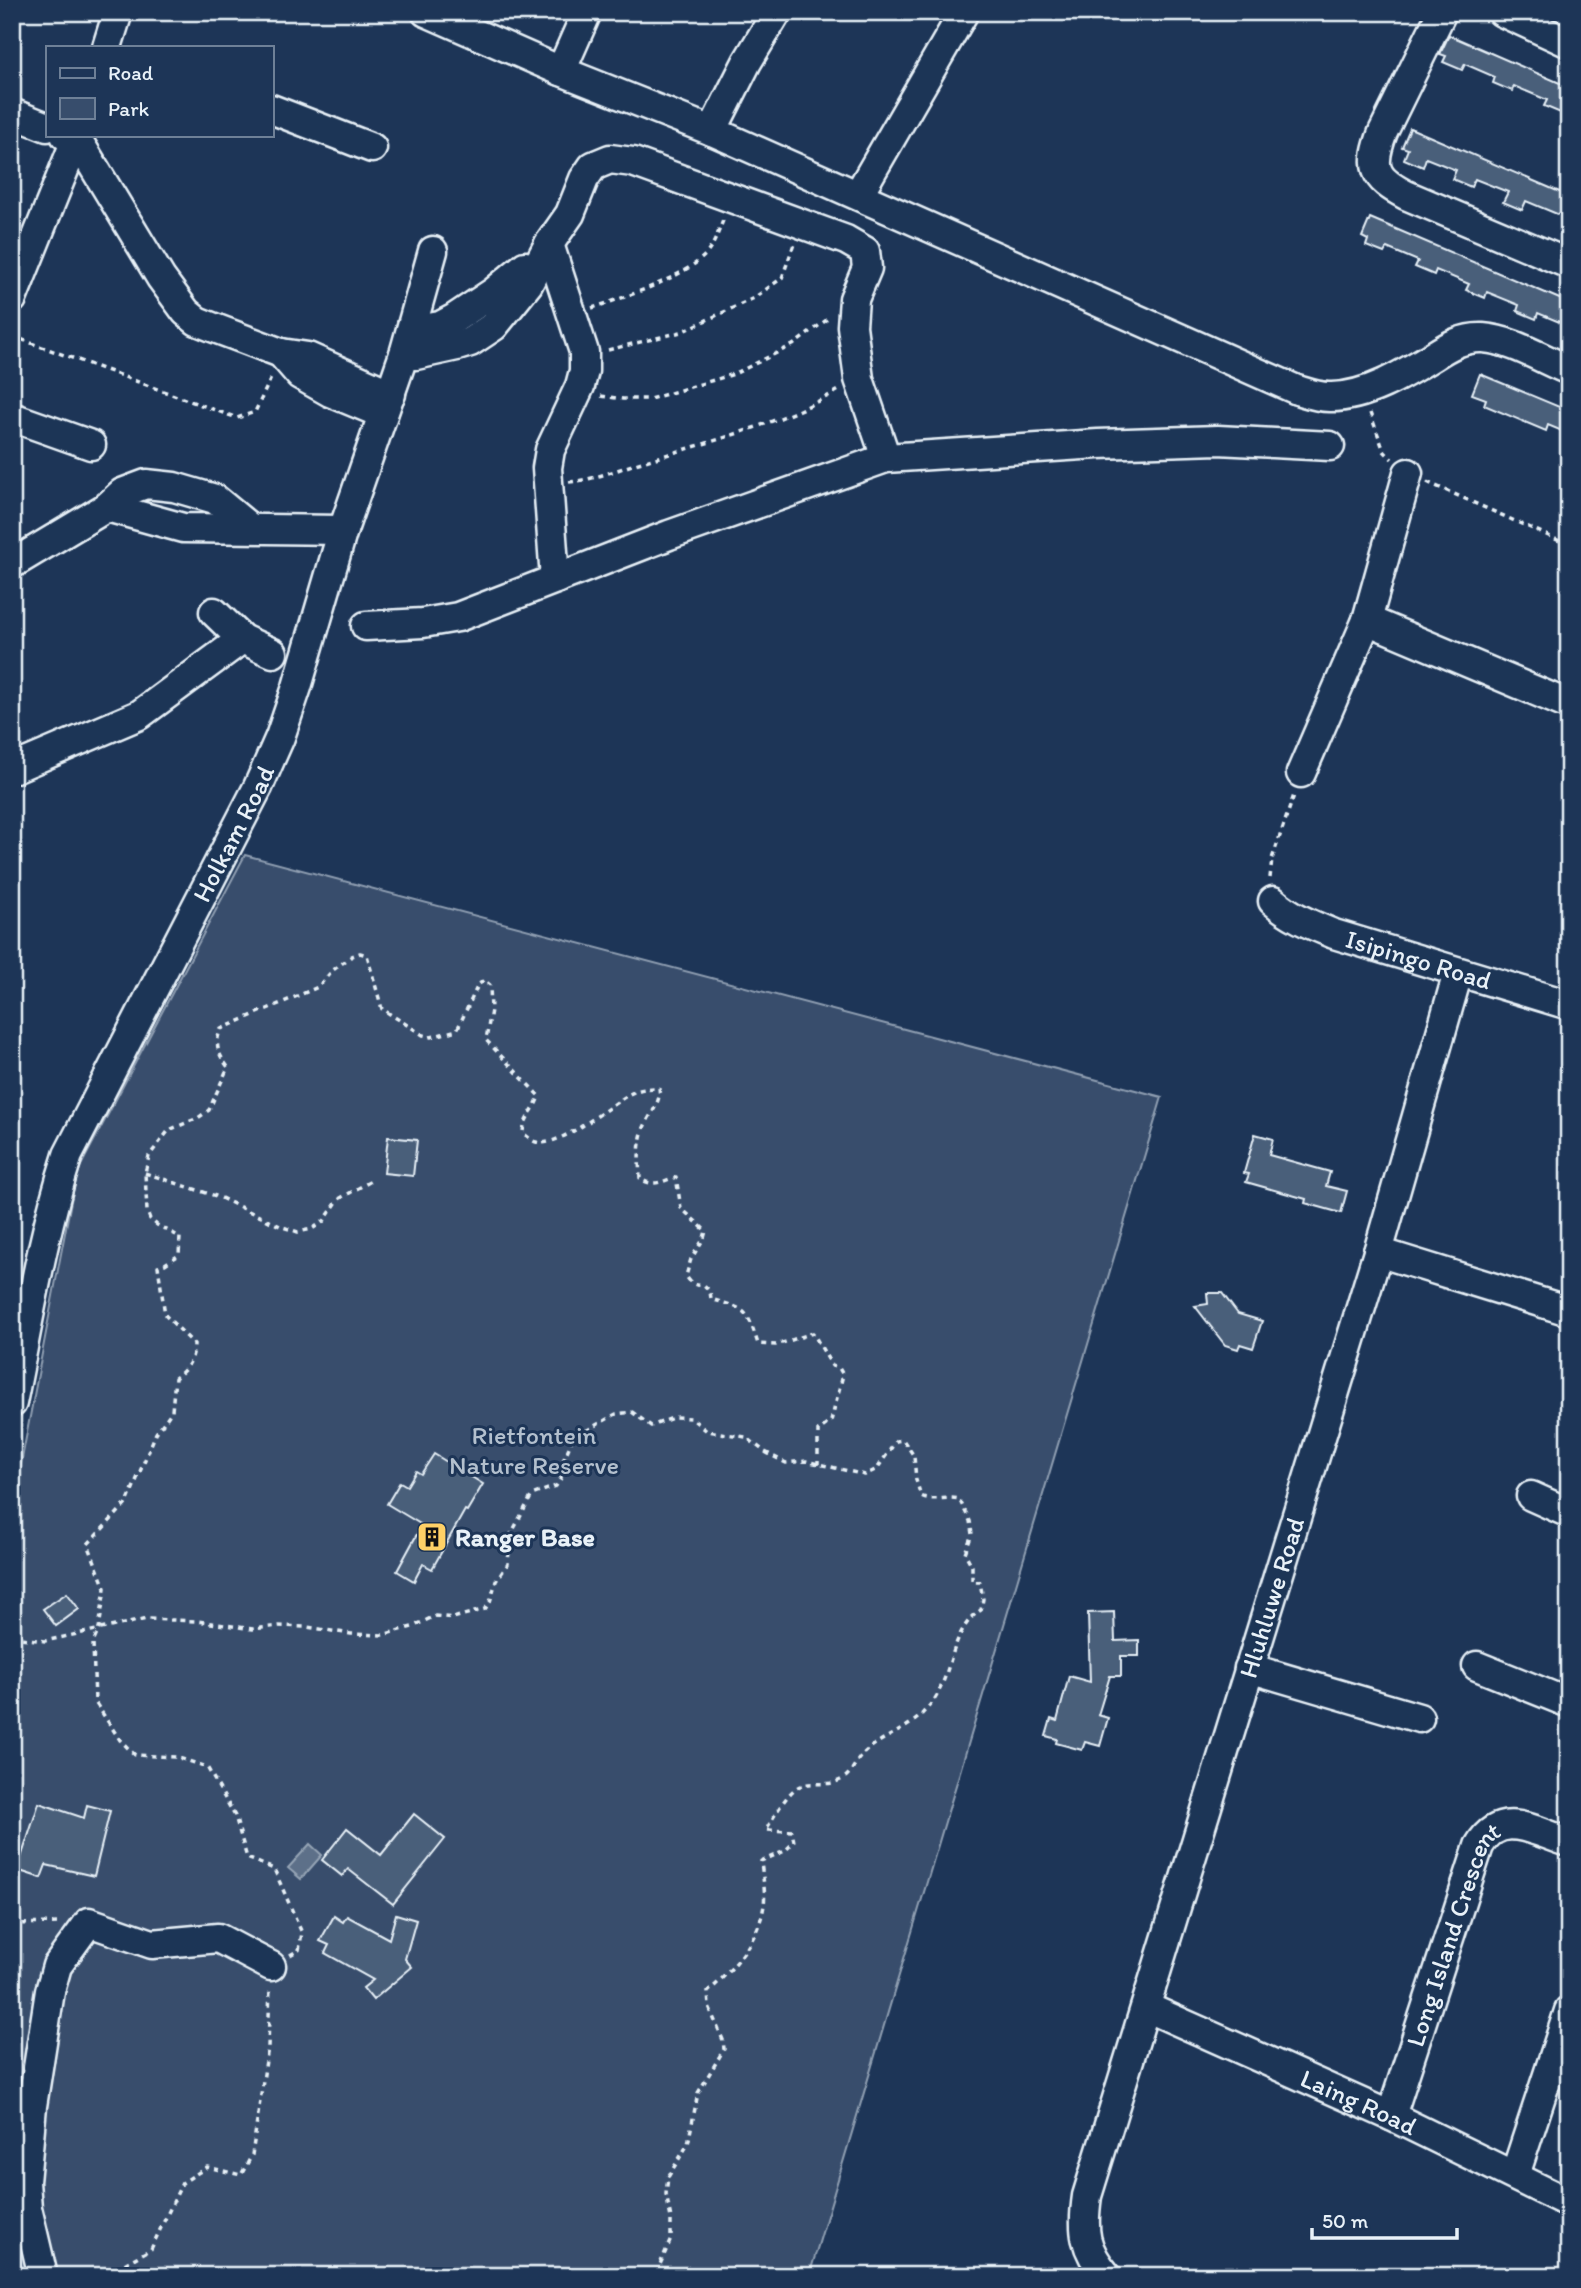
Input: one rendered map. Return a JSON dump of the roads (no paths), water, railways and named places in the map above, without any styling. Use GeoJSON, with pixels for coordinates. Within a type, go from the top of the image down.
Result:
{"type":"FeatureCollection","features":[{"type":"Feature","properties":{"kind":"street"},"geometry":{"type":"LineString","coordinates":[[108,46],[118,12]]}},
{"type":"Feature","properties":{"kind":"street"},"geometry":{"type":"LineString","coordinates":[[426,12],[561,71],[712,131],[1290,387],[1328,397],[1362,391],[1393,378],[1447,346],[1464,340],[1483,338],[1507,344],[1569,370]]}},
{"type":"Feature","properties":{"kind":"street"},"geometry":{"type":"LineString","coordinates":[[561,71],[587,12]]}},
{"type":"Feature","properties":{"kind":"street"},"geometry":{"type":"LineString","coordinates":[[712,131],[747,62],[777,12]]}},
{"type":"Feature","properties":{"kind":"street"},"geometry":{"type":"LineString","coordinates":[[858,195],[964,12]]}},
{"type":"Feature","properties":{"kind":"street"},"geometry":{"type":"LineString","coordinates":[[1442,12],[1383,132],[1375,163],[1377,175],[1387,185],[1406,195],[1569,264]]}},
{"type":"Feature","properties":{"kind":"street"},"geometry":{"type":"LineString","coordinates":[[1502,12],[1569,43]]}},
{"type":"Feature","properties":{"kind":"street"},"geometry":{"type":"LineString","coordinates":[[273,111],[372,148]]}},
{"type":"Feature","properties":{"kind":"street"},"geometry":{"type":"LineString","coordinates":[[12,113],[46,127]]}},
{"type":"Feature","properties":{"kind":"street"},"geometry":{"type":"LineString","coordinates":[[12,299],[74,136]]}},
{"type":"Feature","properties":{"kind":"street"},"geometry":{"type":"LineString","coordinates":[[74,136],[161,278],[186,312],[212,327],[281,354],[308,357],[384,412]]}},
{"type":"Feature","properties":{"kind":"street"},"geometry":{"type":"LineString","coordinates":[[408,342],[455,318],[505,284],[549,244],[570,214],[584,179],[593,166],[610,159],[634,162],[846,240],[865,251],[867,268],[854,299],[852,326],[859,379],[886,458]]}},
{"type":"Feature","properties":{"kind":"street"},"geometry":{"type":"LineString","coordinates":[[549,244],[574,314],[584,352],[584,371],[580,386],[550,450],[547,481],[555,579]]}},
{"type":"Feature","properties":{"kind":"street","name":"Holkam Road"},"geometry":{"type":"LineString","coordinates":[[12,1403],[43,1245],[54,1197],[68,1155],[258,787],[280,737],[343,530],[408,342],[433,251]]}},
{"type":"Feature","properties":{"kind":"street"},"geometry":{"type":"LineString","coordinates":[[281,354],[300,375],[315,384],[323,401],[384,412]]}},
{"type":"Feature","properties":{"kind":"street"},"geometry":{"type":"LineString","coordinates":[[12,417],[91,445]]}},
{"type":"Feature","properties":{"kind":"street"},"geometry":{"type":"LineString","coordinates":[[366,626],[423,623],[458,617],[668,535],[886,458],[1085,445],[1218,440],[1331,446]]}},
{"type":"Feature","properties":{"kind":"street"},"geometry":{"type":"LineString","coordinates":[[1301,773],[1367,620],[1408,473]]}},
{"type":"Feature","properties":{"kind":"street"},"geometry":{"type":"LineString","coordinates":[[12,564],[107,507],[122,493],[134,487],[158,484],[215,499],[250,527]]}},
{"type":"Feature","properties":{"kind":"street"},"geometry":{"type":"LineString","coordinates":[[107,507],[183,528],[343,530]]}},
{"type":"Feature","properties":{"kind":"street"},"geometry":{"type":"LineString","coordinates":[[214,612],[242,639],[273,653]]}},
{"type":"Feature","properties":{"kind":"street"},"geometry":{"type":"LineString","coordinates":[[1367,620],[1569,705]]}},
{"type":"Feature","properties":{"kind":"street"},"geometry":{"type":"LineString","coordinates":[[12,769],[139,715],[242,639]]}},
{"type":"Feature","properties":{"kind":"street","name":"Isipingo Road"},"geometry":{"type":"LineString","coordinates":[[1273,901],[1298,919],[1334,934],[1569,1005]]}},
{"type":"Feature","properties":{"kind":"street","name":"Hluhluwe Road"},"geometry":{"type":"LineString","coordinates":[[1107,2276],[1095,2262],[1086,2242],[1083,2222],[1087,2196],[1378,1252],[1458,973]]}},
{"type":"Feature","properties":{"kind":"street"},"geometry":{"type":"LineString","coordinates":[[1378,1252],[1569,1311]]}},
{"type":"Feature","properties":{"kind":"street"},"geometry":{"type":"LineString","coordinates":[[1531,1496],[1569,1513]]}},
{"type":"Feature","properties":{"kind":"street"},"geometry":{"type":"LineString","coordinates":[[1477,1666],[1569,1703]]}},
{"type":"Feature","properties":{"kind":"street"},"geometry":{"type":"LineString","coordinates":[[1248,1668],[1419,1718]]}},
{"type":"Feature","properties":{"kind":"street","name":"Long Island Crescent"},"geometry":{"type":"LineString","coordinates":[[1391,2116],[1479,1846],[1485,1836],[1502,1824],[1512,1824],[1569,1842]]}},
{"type":"Feature","properties":{"kind":"street"},"geometry":{"type":"LineString","coordinates":[[43,2276],[27,2208],[25,2182],[32,2106],[50,1991],[57,1966],[89,1922],[152,1944],[218,1938],[271,1965]]}},
{"type":"Feature","properties":{"kind":"street","name":"Laing Road"},"geometry":{"type":"LineString","coordinates":[[1146,2007],[1391,2116],[1569,2203]]}},
{"type":"Feature","properties":{"kind":"street"},"geometry":{"type":"LineString","coordinates":[[1515,2175],[1569,2011]]}},
{"type":"Feature","properties":{"kind":"place","name":"Ranger Base"},"geometry":{"type":"Point","coordinates":[432,1537]}},
{"type":"Feature","properties":{"kind":"park label","name":"Rietfontein Nature Reserve"},"geometry":{"type":"Point","coordinates":[534,1450]}}]}
